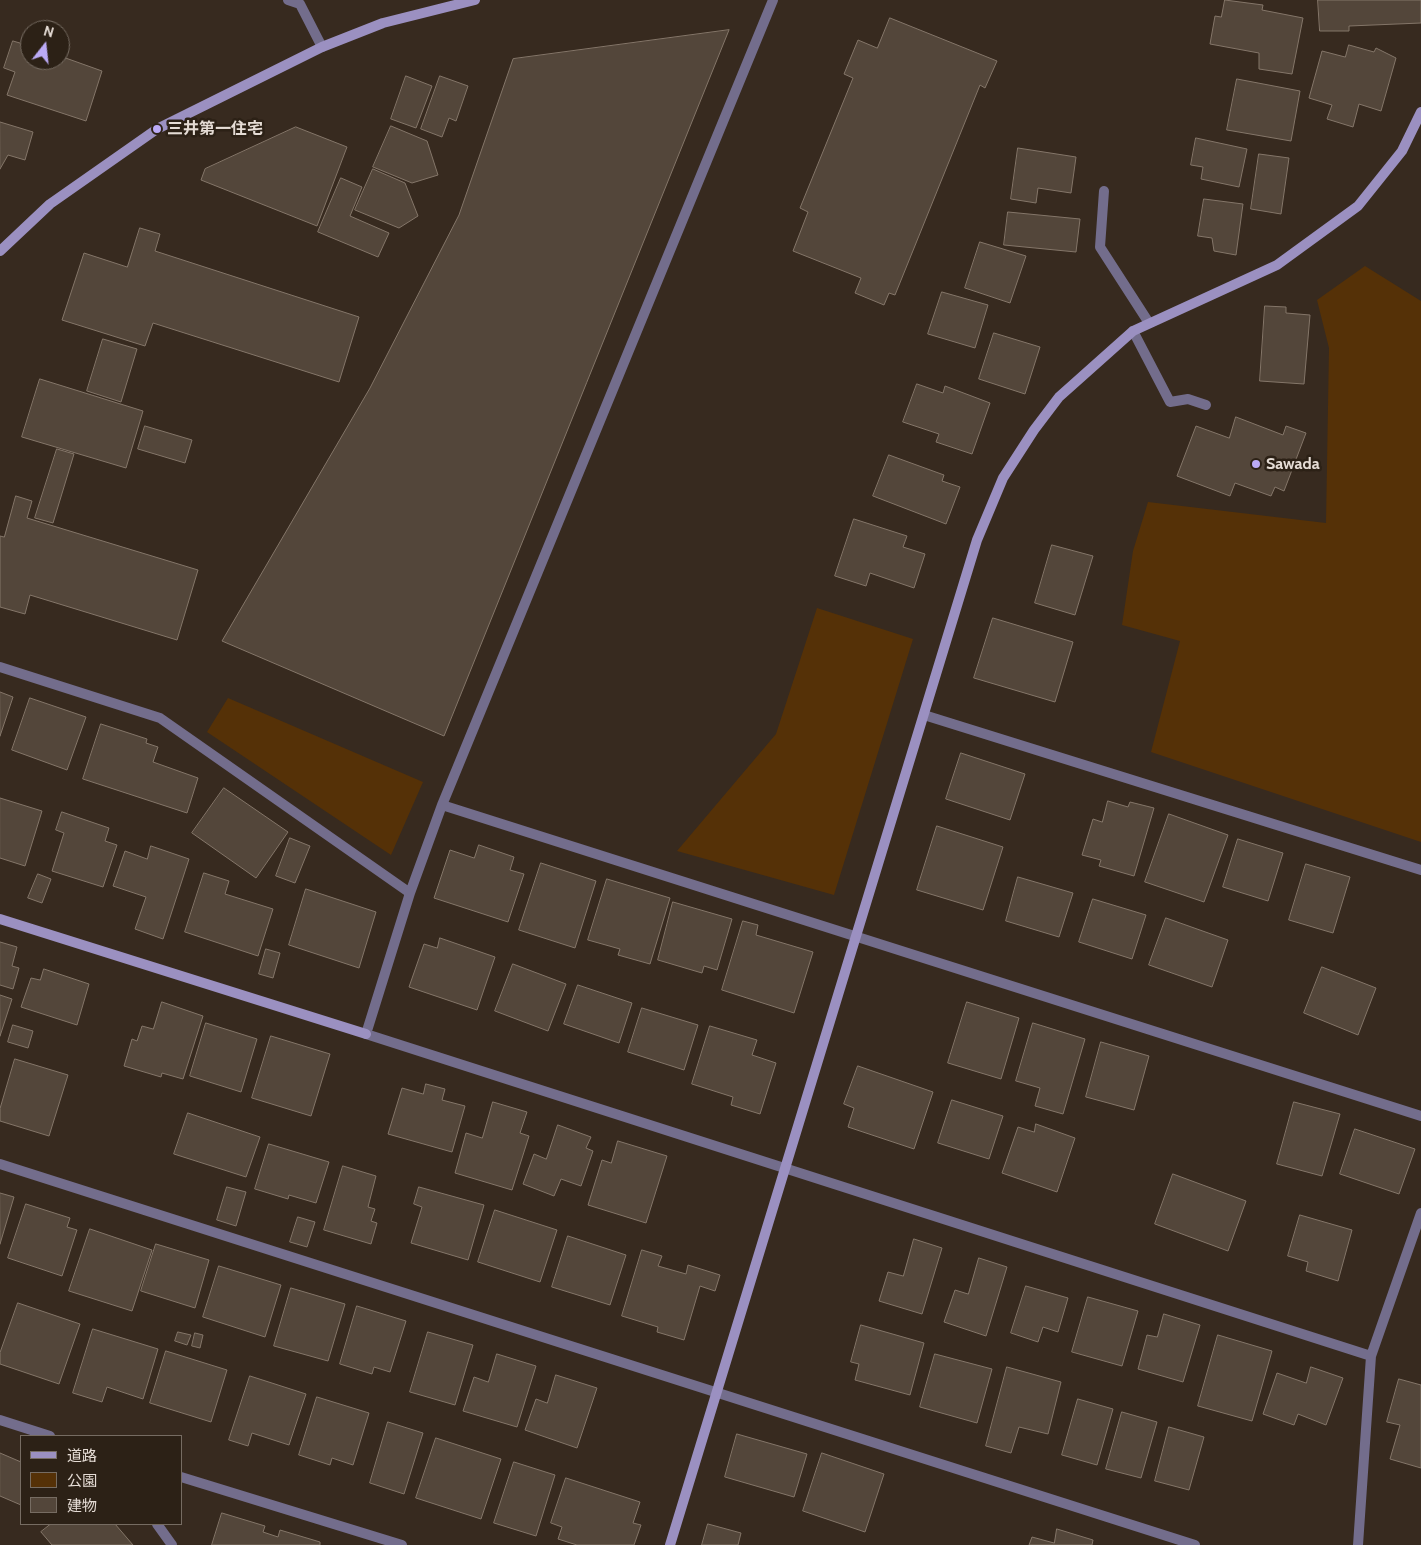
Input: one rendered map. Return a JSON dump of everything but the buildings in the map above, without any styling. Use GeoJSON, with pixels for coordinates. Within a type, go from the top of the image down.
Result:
{"type":"FeatureCollection","features":[{"type":"Feature","properties":{"kind":"street"},"geometry":{"type":"LineString","coordinates":[[288,0],[300,4],[322,47]]}},
{"type":"Feature","properties":{"kind":"street"},"geometry":{"type":"LineString","coordinates":[[0,251],[50,204],[157,129],[322,47],[383,23],[475,0]]}},
{"type":"Feature","properties":{"kind":"street"},"geometry":{"type":"LineString","coordinates":[[366,1034],[410,894],[442,805],[773,0]]}},
{"type":"Feature","properties":{"kind":"street"},"geometry":{"type":"LineString","coordinates":[[670,1545],[977,540],[1003,478],[1059,396],[1133,331],[1277,265],[1358,206],[1402,151],[1421,112]]}},
{"type":"Feature","properties":{"kind":"street"},"geometry":{"type":"LineString","coordinates":[[1104,190],[1100,248],[1149,323]]}},
{"type":"Feature","properties":{"kind":"street"},"geometry":{"type":"LineString","coordinates":[[1133,331],[1170,402],[1188,400],[1206,405]]}},
{"type":"Feature","properties":{"kind":"street"},"geometry":{"type":"LineString","coordinates":[[0,667],[160,718],[410,894]]}},
{"type":"Feature","properties":{"kind":"street"},"geometry":{"type":"LineString","coordinates":[[924,715],[1421,870]]}},
{"type":"Feature","properties":{"kind":"street"},"geometry":{"type":"LineString","coordinates":[[442,805],[1421,1116]]}},
{"type":"Feature","properties":{"kind":"street"},"geometry":{"type":"LineString","coordinates":[[0,919],[366,1034],[1371,1356]]}},
{"type":"Feature","properties":{"kind":"street"},"geometry":{"type":"LineString","coordinates":[[0,1164],[1195,1545]]}},
{"type":"Feature","properties":{"kind":"street"},"geometry":{"type":"LineString","coordinates":[[1358,1545],[1371,1356],[1421,1213]]}},
{"type":"Feature","properties":{"kind":"street"},"geometry":{"type":"LineString","coordinates":[[0,1420],[47,1435]]}},
{"type":"Feature","properties":{"kind":"street"},"geometry":{"type":"LineString","coordinates":[[182,1477],[402,1545]]}},
{"type":"Feature","properties":{"kind":"street"},"geometry":{"type":"LineString","coordinates":[[158,1525],[172,1545]]}},
{"type":"Feature","properties":{"kind":"green space"},"geometry":{"type":"Polygon","coordinates":[[[1365,266],[1421,301],[1421,842],[1151,752],[1180,641],[1122,625],[1133,551],[1148,502],[1326,523],[1329,348],[1317,300],[1365,266]]]}},
{"type":"Feature","properties":{"kind":"green space"},"geometry":{"type":"Polygon","coordinates":[[[817,608],[913,639],[834,895],[677,851],[776,734],[817,608]]]}},
{"type":"Feature","properties":{"kind":"green space"},"geometry":{"type":"Polygon","coordinates":[[[228,698],[423,782],[391,855],[207,732],[228,698]]]}},
{"type":"Feature","properties":{"kind":"place","name":"三井第一住宅"},"geometry":{"type":"Point","coordinates":[157,129]}},
{"type":"Feature","properties":{"kind":"place","name":"Sawada"},"geometry":{"type":"Point","coordinates":[1256,464]}}]}
